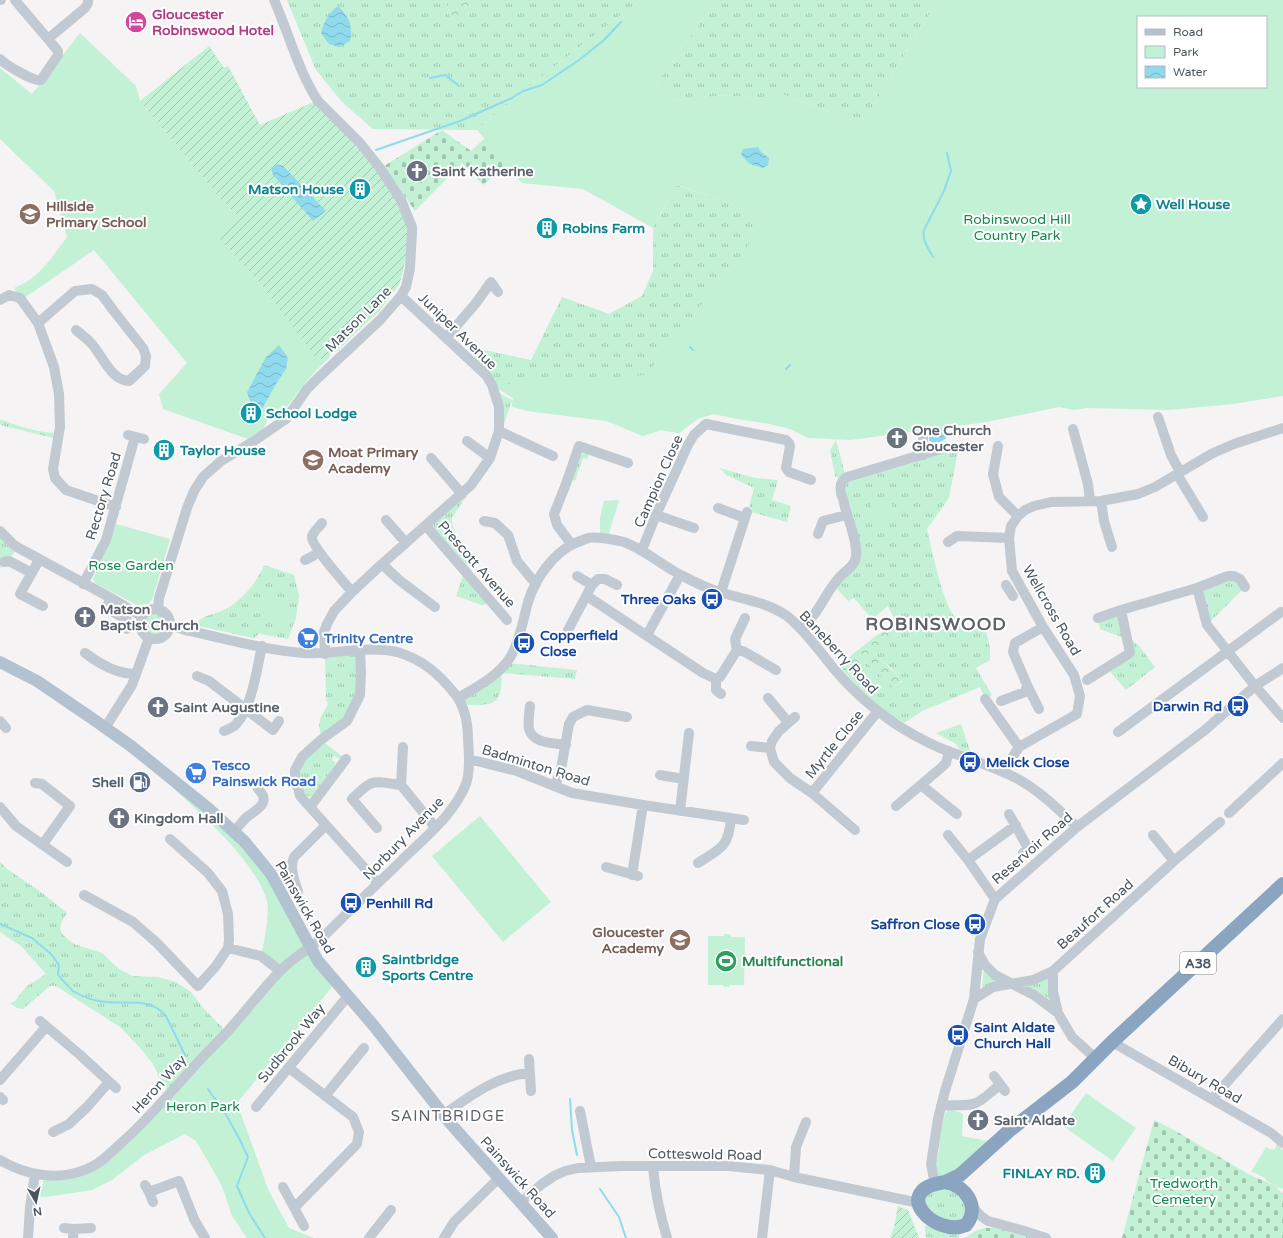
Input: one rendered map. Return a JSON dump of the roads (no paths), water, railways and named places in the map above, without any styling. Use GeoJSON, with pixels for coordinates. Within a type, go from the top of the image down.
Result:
{"type":"FeatureCollection","features":[{"type":"Feature","properties":{"kind":"highway","name":"A38"},"geometry":{"type":"LineString","coordinates":[[919,1203],[921,1195],[926,1190],[960,1175],[1010,1130],[1072,1082],[1112,1042],[1283,884]]}},
{"type":"Feature","properties":{"kind":"highway","name":"A38"},"geometry":{"type":"LineString","coordinates":[[1065,1087],[1069,1080],[1093,1056],[1112,1042]]}},
{"type":"Feature","properties":{"kind":"highway","name":"A38"},"geometry":{"type":"LineString","coordinates":[[965,1193],[968,1179],[984,1154]]}},
{"type":"Feature","properties":{"kind":"highway"},"geometry":{"type":"LineString","coordinates":[[919,1203],[918,1212],[925,1228],[945,1235],[958,1232],[972,1215],[972,1206],[965,1193],[958,1186],[940,1183]]}},
{"type":"Feature","properties":{"kind":"main road","name":"Painswick Road"},"geometry":{"type":"LineString","coordinates":[[0,662],[37,681],[105,728],[160,769],[234,831],[253,850],[271,874],[310,949],[318,961],[401,1060],[444,1115],[552,1238]]}},
{"type":"Feature","properties":{"kind":"street"},"geometry":{"type":"LineString","coordinates":[[0,59],[33,79],[41,80],[58,55],[58,51],[49,38],[38,28],[15,0]]}},
{"type":"Feature","properties":{"kind":"street"},"geometry":{"type":"LineString","coordinates":[[49,38],[85,8],[88,0]]}},
{"type":"Feature","properties":{"kind":"street","name":"Matson Lane"},"geometry":{"type":"LineString","coordinates":[[158,608],[159,598],[187,508],[200,481],[221,461],[286,419],[307,389],[380,320],[401,296],[406,287],[410,268],[412,227],[399,195],[360,143],[318,101],[303,74],[274,0]]}},
{"type":"Feature","properties":{"kind":"street"},"geometry":{"type":"LineString","coordinates":[[446,338],[474,301],[492,282],[498,292]]}},
{"type":"Feature","properties":{"kind":"street"},"geometry":{"type":"LineString","coordinates":[[38,323],[75,291],[92,289],[102,295],[143,348],[146,356],[145,366],[129,381],[124,381],[114,374],[91,343],[76,330]]}},
{"type":"Feature","properties":{"kind":"street"},"geometry":{"type":"LineString","coordinates":[[0,300],[9,295],[20,298],[38,323],[51,354],[58,390],[60,427],[53,469],[55,478],[66,490],[116,507]]}},
{"type":"Feature","properties":{"kind":"street","name":"Juniper Avenue"},"geometry":{"type":"LineString","coordinates":[[325,654],[324,639],[327,624],[334,611],[382,564],[471,485],[490,458],[498,432],[499,408],[492,385],[486,375],[401,296]]}},
{"type":"Feature","properties":{"kind":"street"},"geometry":{"type":"LineString","coordinates":[[1156,423],[1178,473],[1203,517]]}},
{"type":"Feature","properties":{"kind":"street","name":"Campion Close"},"geometry":{"type":"LineString","coordinates":[[642,550],[656,515],[688,445],[694,436],[706,424],[786,440],[790,446],[786,468],[789,472],[811,480]]}},
{"type":"Feature","properties":{"kind":"street"},"geometry":{"type":"LineString","coordinates":[[998,446],[993,474],[999,497],[1018,516],[1025,510],[1034,506],[1051,502],[1101,501],[1138,494],[1155,487],[1178,473],[1234,444],[1283,428]]}},
{"type":"Feature","properties":{"kind":"street"},"geometry":{"type":"LineString","coordinates":[[1073,429],[1088,484],[1090,501]]}},
{"type":"Feature","properties":{"kind":"street"},"geometry":{"type":"LineString","coordinates":[[498,432],[553,456]]}},
{"type":"Feature","properties":{"kind":"street","name":"Rectory Road"},"geometry":{"type":"LineString","coordinates":[[83,584],[106,540],[136,437]]}},
{"type":"Feature","properties":{"kind":"street"},"geometry":{"type":"LineString","coordinates":[[923,438],[924,455]]}},
{"type":"Feature","properties":{"kind":"street"},"geometry":{"type":"LineString","coordinates":[[467,441],[490,458]]}},
{"type":"Feature","properties":{"kind":"street"},"geometry":{"type":"LineString","coordinates":[[572,545],[557,525],[554,514],[579,446],[628,463]]}},
{"type":"Feature","properties":{"kind":"street"},"geometry":{"type":"LineString","coordinates":[[801,628],[818,610],[837,580],[850,568],[856,557],[855,540],[846,515],[841,485],[843,481],[847,477],[941,449]]}},
{"type":"Feature","properties":{"kind":"street"},"geometry":{"type":"LineString","coordinates":[[431,458],[462,494]]}},
{"type":"Feature","properties":{"kind":"street"},"geometry":{"type":"LineString","coordinates":[[1101,501],[1104,521],[1112,547]]}},
{"type":"Feature","properties":{"kind":"street"},"geometry":{"type":"LineString","coordinates":[[718,508],[746,515],[721,592]]}},
{"type":"Feature","properties":{"kind":"street"},"geometry":{"type":"LineString","coordinates":[[656,515],[694,528]]}},
{"type":"Feature","properties":{"kind":"street"},"geometry":{"type":"LineString","coordinates":[[818,534],[823,521],[846,515]]}},
{"type":"Feature","properties":{"kind":"street","name":"Wellcross Road"},"geometry":{"type":"LineString","coordinates":[[1003,772],[1019,747],[1077,714],[1080,696],[1074,675],[1043,627],[1012,571],[1008,538],[1011,526],[1018,516]]}},
{"type":"Feature","properties":{"kind":"street"},"geometry":{"type":"LineString","coordinates":[[386,520],[406,543]]}},
{"type":"Feature","properties":{"kind":"street"},"geometry":{"type":"LineString","coordinates":[[484,521],[495,523],[508,535],[517,561],[536,584]]}},
{"type":"Feature","properties":{"kind":"street"},"geometry":{"type":"LineString","coordinates":[[322,523],[312,536],[312,541],[318,551],[352,592]]}},
{"type":"Feature","properties":{"kind":"street","name":"Prescott Avenue"},"geometry":{"type":"LineString","coordinates":[[426,526],[507,620]]}},
{"type":"Feature","properties":{"kind":"street"},"geometry":{"type":"LineString","coordinates":[[0,531],[13,544],[39,560],[111,598],[141,616]]}},
{"type":"Feature","properties":{"kind":"street"},"geometry":{"type":"LineString","coordinates":[[948,542],[957,536],[1008,538]]}},
{"type":"Feature","properties":{"kind":"street","name":"Baneberry Road"},"geometry":{"type":"LineString","coordinates":[[458,698],[495,674],[511,657],[516,648],[529,599],[536,584],[549,564],[560,553],[572,545],[590,538],[622,542],[642,550],[680,575],[721,592],[744,598],[771,608],[784,615],[801,628],[843,679],[878,712],[910,733],[949,751],[1016,778],[1048,800],[1077,826]]}},
{"type":"Feature","properties":{"kind":"street"},"geometry":{"type":"LineString","coordinates":[[306,560],[318,551]]}},
{"type":"Feature","properties":{"kind":"street"},"geometry":{"type":"LineString","coordinates":[[39,560],[20,594],[43,606]]}},
{"type":"Feature","properties":{"kind":"street"},"geometry":{"type":"LineString","coordinates":[[4,562],[9,561],[32,573]]}},
{"type":"Feature","properties":{"kind":"street"},"geometry":{"type":"LineString","coordinates":[[382,564],[399,580],[435,607]]}},
{"type":"Feature","properties":{"kind":"street"},"geometry":{"type":"LineString","coordinates":[[647,635],[680,575]]}},
{"type":"Feature","properties":{"kind":"street"},"geometry":{"type":"LineString","coordinates":[[577,576],[592,585]]}},
{"type":"Feature","properties":{"kind":"street"},"geometry":{"type":"LineString","coordinates":[[1098,618],[1197,588],[1228,576],[1234,576],[1240,579],[1245,587]]}},
{"type":"Feature","properties":{"kind":"street"},"geometry":{"type":"LineString","coordinates":[[568,630],[592,585],[598,580],[605,579],[617,585]]}},
{"type":"Feature","properties":{"kind":"street"},"geometry":{"type":"LineString","coordinates":[[1009,590],[1019,584]]}},
{"type":"Feature","properties":{"kind":"street"},"geometry":{"type":"LineString","coordinates":[[1197,588],[1207,625],[1255,686],[1283,718]]}},
{"type":"Feature","properties":{"kind":"street"},"geometry":{"type":"LineString","coordinates":[[587,596],[702,673],[716,679]]}},
{"type":"Feature","properties":{"kind":"street"},"geometry":{"type":"LineString","coordinates":[[111,598],[104,607],[127,620],[127,629]]}},
{"type":"Feature","properties":{"kind":"street"},"geometry":{"type":"LineString","coordinates":[[158,608],[164,611],[168,616],[170,625],[166,635],[156,639],[149,638],[141,631],[139,621],[141,616],[148,610],[158,608]]}},
{"type":"Feature","properties":{"kind":"street"},"geometry":{"type":"LineString","coordinates":[[1087,680],[1130,653],[1121,610]]}},
{"type":"Feature","properties":{"kind":"street"},"geometry":{"type":"LineString","coordinates":[[1118,732],[1281,612]]}},
{"type":"Feature","properties":{"kind":"street"},"geometry":{"type":"LineString","coordinates":[[716,679],[720,677],[737,650],[735,639],[745,618]]}},
{"type":"Feature","properties":{"kind":"street","name":"Norbury Avenue"},"geometry":{"type":"LineString","coordinates":[[170,625],[185,630],[300,653],[325,654],[377,649],[387,650],[416,659],[434,670],[458,698],[462,705],[468,723],[469,759],[467,783],[455,805],[435,827],[310,949]]}},
{"type":"Feature","properties":{"kind":"street"},"geometry":{"type":"LineString","coordinates":[[1039,709],[1008,651],[1016,642],[1043,627]]}},
{"type":"Feature","properties":{"kind":"street"},"geometry":{"type":"LineString","coordinates":[[132,674],[149,638]]}},
{"type":"Feature","properties":{"kind":"street"},"geometry":{"type":"LineString","coordinates":[[224,731],[237,724],[245,710],[250,697],[262,646]]}},
{"type":"Feature","properties":{"kind":"street"},"geometry":{"type":"LineString","coordinates":[[105,728],[132,685],[132,674],[138,650]]}},
{"type":"Feature","properties":{"kind":"street"},"geometry":{"type":"LineString","coordinates":[[737,650],[776,670]]}},
{"type":"Feature","properties":{"kind":"street"},"geometry":{"type":"LineString","coordinates":[[360,651],[362,673],[360,695],[347,721],[322,739],[302,757],[295,770],[295,784],[298,787],[300,796],[378,883]]}},
{"type":"Feature","properties":{"kind":"street"},"geometry":{"type":"LineString","coordinates":[[85,653],[98,663],[132,674]]}},
{"type":"Feature","properties":{"kind":"street","name":"Reservoir Road"},"geometry":{"type":"LineString","coordinates":[[940,1183],[931,1164],[941,1106],[974,999],[981,934],[995,899],[1077,826],[1205,730],[1255,686],[1283,668]]}},
{"type":"Feature","properties":{"kind":"street"},"geometry":{"type":"LineString","coordinates":[[197,676],[209,681],[273,730],[280,721]]}},
{"type":"Feature","properties":{"kind":"street"},"geometry":{"type":"LineString","coordinates":[[716,679],[716,690],[721,694]]}},
{"type":"Feature","properties":{"kind":"street"},"geometry":{"type":"LineString","coordinates":[[1001,701],[1025,692],[1027,685]]}},
{"type":"Feature","properties":{"kind":"street"},"geometry":{"type":"LineString","coordinates":[[751,746],[770,748],[772,741],[779,731],[792,720],[768,698]]}},
{"type":"Feature","properties":{"kind":"street"},"geometry":{"type":"LineString","coordinates":[[985,699],[1019,747]]}},
{"type":"Feature","properties":{"kind":"street"},"geometry":{"type":"LineString","coordinates":[[530,706],[530,730],[534,737],[541,741],[566,744]]}},
{"type":"Feature","properties":{"kind":"street"},"geometry":{"type":"LineString","coordinates":[[555,786],[561,769],[569,724],[573,717],[580,712],[587,710],[627,717]]}},
{"type":"Feature","properties":{"kind":"street","name":"Myrtle Close"},"geometry":{"type":"LineString","coordinates":[[812,794],[878,712]]}},
{"type":"Feature","properties":{"kind":"street"},"geometry":{"type":"LineString","coordinates":[[680,810],[689,733]]}},
{"type":"Feature","properties":{"kind":"street"},"geometry":{"type":"LineString","coordinates":[[401,785],[403,746]]}},
{"type":"Feature","properties":{"kind":"street","name":"Myrtle Close"},"geometry":{"type":"LineString","coordinates":[[770,748],[774,762],[779,768],[854,829]]}},
{"type":"Feature","properties":{"kind":"street"},"geometry":{"type":"LineString","coordinates":[[896,806],[946,763],[949,751]]}},
{"type":"Feature","properties":{"kind":"street"},"geometry":{"type":"LineString","coordinates":[[310,807],[346,759]]}},
{"type":"Feature","properties":{"kind":"street","name":"Badminton Road"},"geometry":{"type":"LineString","coordinates":[[469,759],[517,771],[572,793],[744,820]]}},
{"type":"Feature","properties":{"kind":"street"},"geometry":{"type":"LineString","coordinates":[[1229,813],[1283,763]]}},
{"type":"Feature","properties":{"kind":"street"},"geometry":{"type":"LineString","coordinates":[[660,775],[683,779]]}},
{"type":"Feature","properties":{"kind":"street"},"geometry":{"type":"LineString","coordinates":[[377,828],[352,799],[369,783],[377,781],[401,785],[435,827]]}},
{"type":"Feature","properties":{"kind":"street"},"geometry":{"type":"LineString","coordinates":[[35,783],[42,784],[72,807],[42,844]]}},
{"type":"Feature","properties":{"kind":"street"},"geometry":{"type":"LineString","coordinates":[[921,785],[957,814]]}},
{"type":"Feature","properties":{"kind":"street"},"geometry":{"type":"LineString","coordinates":[[234,831],[247,817],[257,811],[263,804],[263,793],[258,789]]}},
{"type":"Feature","properties":{"kind":"street"},"geometry":{"type":"LineString","coordinates":[[606,867],[635,875],[642,805]]}},
{"type":"Feature","properties":{"kind":"street"},"geometry":{"type":"LineString","coordinates":[[0,807],[16,826],[67,862]]}},
{"type":"Feature","properties":{"kind":"street"},"geometry":{"type":"LineString","coordinates":[[1009,814],[1028,848],[1023,853]]}},
{"type":"Feature","properties":{"kind":"street"},"geometry":{"type":"LineString","coordinates":[[698,863],[722,847],[727,841],[730,832],[731,818]]}},
{"type":"Feature","properties":{"kind":"street","name":"Beaufort Road"},"geometry":{"type":"LineString","coordinates":[[974,999],[993,987],[1033,980],[1053,971],[1174,861],[1220,822]]}},
{"type":"Feature","properties":{"kind":"street"},"geometry":{"type":"LineString","coordinates":[[968,860],[1016,825]]}},
{"type":"Feature","properties":{"kind":"street"},"geometry":{"type":"LineString","coordinates":[[298,892],[291,864],[294,858],[326,826]]}},
{"type":"Feature","properties":{"kind":"street"},"geometry":{"type":"LineString","coordinates":[[948,835],[968,860],[995,899]]}},
{"type":"Feature","properties":{"kind":"street"},"geometry":{"type":"LineString","coordinates":[[1153,835],[1174,861]]}},
{"type":"Feature","properties":{"kind":"street"},"geometry":{"type":"LineString","coordinates":[[84,895],[99,898],[133,922],[157,943],[194,989],[216,966],[228,948],[230,940],[228,914],[222,891],[208,873],[170,839]]}},
{"type":"Feature","properties":{"kind":"street"},"geometry":{"type":"LineString","coordinates":[[228,948],[261,956],[280,971]]}},
{"type":"Feature","properties":{"kind":"street","name":"Heron Way"},"geometry":{"type":"LineString","coordinates":[[0,1160],[22,1171],[35,1174],[60,1176],[87,1169],[100,1162],[149,1117],[227,1032],[280,971],[294,959],[310,949]]}},
{"type":"Feature","properties":{"kind":"street"},"geometry":{"type":"LineString","coordinates":[[978,952],[982,961],[993,973],[1010,984],[1034,995],[1058,1013]]}},
{"type":"Feature","properties":{"kind":"street"},"geometry":{"type":"LineString","coordinates":[[1053,971],[1052,991],[1058,1013],[1072,1036],[1093,1056]]}},
{"type":"Feature","properties":{"kind":"street","name":"Sudbrook Way"},"geometry":{"type":"LineString","coordinates":[[260,1106],[348,996]]}},
{"type":"Feature","properties":{"kind":"street"},"geometry":{"type":"LineString","coordinates":[[1212,1099],[1283,1019]]}},
{"type":"Feature","properties":{"kind":"street"},"geometry":{"type":"LineString","coordinates":[[0,1080],[43,1024],[79,1054],[112,1085],[69,1124],[53,1133]]}},
{"type":"Feature","properties":{"kind":"street","name":"Bibury Road"},"geometry":{"type":"LineString","coordinates":[[1112,1042],[1271,1133],[1283,1143]]}},
{"type":"Feature","properties":{"kind":"street"},"geometry":{"type":"LineString","coordinates":[[325,1096],[364,1047]]}},
{"type":"Feature","properties":{"kind":"street"},"geometry":{"type":"LineString","coordinates":[[530,1059],[532,1091]]}},
{"type":"Feature","properties":{"kind":"street"},"geometry":{"type":"LineString","coordinates":[[289,1068],[353,1117],[358,1132],[357,1144],[295,1207]]}},
{"type":"Feature","properties":{"kind":"street"},"geometry":{"type":"LineString","coordinates":[[444,1115],[470,1096],[492,1084],[512,1076],[530,1074]]}},
{"type":"Feature","properties":{"kind":"street"},"geometry":{"type":"LineString","coordinates":[[941,1106],[976,1103],[1002,1088],[994,1076]]}},
{"type":"Feature","properties":{"kind":"street"},"geometry":{"type":"LineString","coordinates":[[580,1111],[591,1167]]}},
{"type":"Feature","properties":{"kind":"street"},"geometry":{"type":"LineString","coordinates":[[794,1177],[796,1147],[806,1122]]}},
{"type":"Feature","properties":{"kind":"street","name":"Cotteswold Road"},"geometry":{"type":"LineString","coordinates":[[521,1202],[554,1176],[570,1170],[591,1167],[728,1166],[770,1170],[794,1177],[919,1203]]}},
{"type":"Feature","properties":{"kind":"street"},"geometry":{"type":"LineString","coordinates":[[653,1167],[660,1211],[667,1238]]}},
{"type":"Feature","properties":{"kind":"street"},"geometry":{"type":"LineString","coordinates":[[762,1238],[770,1170]]}},
{"type":"Feature","properties":{"kind":"street"},"geometry":{"type":"LineString","coordinates":[[28,1238],[30,1207],[35,1174]]}},
{"type":"Feature","properties":{"kind":"street"},"geometry":{"type":"LineString","coordinates":[[444,1238],[454,1222],[499,1178]]}},
{"type":"Feature","properties":{"kind":"street"},"geometry":{"type":"LineString","coordinates":[[153,1202],[147,1188],[183,1179],[194,1219],[205,1238]]}},
{"type":"Feature","properties":{"kind":"street"},"geometry":{"type":"LineString","coordinates":[[282,1187],[295,1207],[304,1226]]}},
{"type":"Feature","properties":{"kind":"street"},"geometry":{"type":"LineString","coordinates":[[972,1206],[988,1221],[1046,1238]]}},
{"type":"Feature","properties":{"kind":"street"},"geometry":{"type":"LineString","coordinates":[[369,1238],[391,1210]]}},
{"type":"Feature","properties":{"kind":"street"},"geometry":{"type":"LineString","coordinates":[[958,1232],[988,1221]]}},
{"type":"Feature","properties":{"kind":"street"},"geometry":{"type":"LineString","coordinates":[[71,1232],[91,1228]]}},
{"type":"Feature","properties":{"kind":"water"},"geometry":{"type":"Polygon","coordinates":[[[338,6],[345,13],[351,26],[350,41],[339,47],[329,44],[321,33],[327,18],[338,6]]]}},
{"type":"Feature","properties":{"kind":"water"},"geometry":{"type":"Polygon","coordinates":[[[758,147],[761,152],[769,158],[768,165],[763,168],[750,164],[741,155],[743,149],[758,147]]]}},
{"type":"Feature","properties":{"kind":"water"},"geometry":{"type":"Polygon","coordinates":[[[277,164],[283,166],[326,211],[313,221],[273,175],[271,168],[277,164]]]}},
{"type":"Feature","properties":{"kind":"water"},"geometry":{"type":"Polygon","coordinates":[[[279,345],[288,358],[286,369],[259,413],[248,403],[250,401],[247,392],[266,357],[279,345]]]}},
{"type":"Feature","properties":{"kind":"water"},"geometry":{"type":"Polygon","coordinates":[[[936,428],[942,428],[948,433],[946,438],[941,442],[933,444],[929,440],[929,434],[936,428]]]}},
{"type":"Feature","properties":{"kind":"waterway"},"geometry":{"type":"LineString","coordinates":[[376,150],[460,121],[512,98],[523,91],[542,85],[579,60],[603,41],[621,22]]}},
{"type":"Feature","properties":{"kind":"waterway"},"geometry":{"type":"LineString","coordinates":[[430,78],[445,75],[458,85]]}},
{"type":"Feature","properties":{"kind":"waterway"},"geometry":{"type":"LineString","coordinates":[[933,257],[927,247],[924,230],[944,191],[951,171],[947,153]]}},
{"type":"Feature","properties":{"kind":"waterway"},"geometry":{"type":"LineString","coordinates":[[690,347],[693,350]]}},
{"type":"Feature","properties":{"kind":"waterway"},"geometry":{"type":"LineString","coordinates":[[786,369],[790,365]]}},
{"type":"Feature","properties":{"kind":"waterway"},"geometry":{"type":"LineString","coordinates":[[0,924],[32,938],[51,954],[59,965],[58,975],[76,993],[96,1000],[108,1002],[143,1003],[159,1010],[166,1016],[185,1055]]}},
{"type":"Feature","properties":{"kind":"waterway"},"geometry":{"type":"LineString","coordinates":[[208,1089],[225,1113],[248,1157],[237,1186],[249,1213],[265,1238]]}},
{"type":"Feature","properties":{"kind":"waterway"},"geometry":{"type":"LineString","coordinates":[[570,1099],[572,1130],[577,1155]]}},
{"type":"Feature","properties":{"kind":"waterway"},"geometry":{"type":"LineString","coordinates":[[600,1189],[619,1217],[626,1238]]}},
{"type":"Feature","properties":{"kind":"place","name":"Gloucester Robinswood Hotel"},"geometry":{"type":"Point","coordinates":[136,22]}},
{"type":"Feature","properties":{"kind":"place","name":"Saint Katherine"},"geometry":{"type":"Point","coordinates":[417,171]}},
{"type":"Feature","properties":{"kind":"place","name":"Matson House"},"geometry":{"type":"Point","coordinates":[360,189]}},
{"type":"Feature","properties":{"kind":"place","name":"Well House"},"geometry":{"type":"Point","coordinates":[1141,204]}},
{"type":"Feature","properties":{"kind":"place","name":"Hillside Primary School"},"geometry":{"type":"Point","coordinates":[30,214]}},
{"type":"Feature","properties":{"kind":"place","name":"Robins Farm"},"geometry":{"type":"Point","coordinates":[547,228]}},
{"type":"Feature","properties":{"kind":"place","name":"School Lodge"},"geometry":{"type":"Point","coordinates":[251,413]}},
{"type":"Feature","properties":{"kind":"place","name":"One Church Gloucester"},"geometry":{"type":"Point","coordinates":[897,438]}},
{"type":"Feature","properties":{"kind":"place","name":"Taylor House"},"geometry":{"type":"Point","coordinates":[164,450]}},
{"type":"Feature","properties":{"kind":"place","name":"Moat Primary Academy"},"geometry":{"type":"Point","coordinates":[313,460]}},
{"type":"Feature","properties":{"kind":"place","name":"Three Oaks"},"geometry":{"type":"Point","coordinates":[712,599]}},
{"type":"Feature","properties":{"kind":"place","name":"Matson Baptist Church"},"geometry":{"type":"Point","coordinates":[85,617]}},
{"type":"Feature","properties":{"kind":"place","name":"Trinity Centre"},"geometry":{"type":"Point","coordinates":[308,638]}},
{"type":"Feature","properties":{"kind":"place","name":"Copperfield Close"},"geometry":{"type":"Point","coordinates":[524,643]}},
{"type":"Feature","properties":{"kind":"place","name":"Darwin Rd"},"geometry":{"type":"Point","coordinates":[1238,706]}},
{"type":"Feature","properties":{"kind":"place","name":"Saint Augustine"},"geometry":{"type":"Point","coordinates":[158,707]}},
{"type":"Feature","properties":{"kind":"place","name":"Melick Close"},"geometry":{"type":"Point","coordinates":[970,762]}},
{"type":"Feature","properties":{"kind":"place","name":"Tesco Painswick Road"},"geometry":{"type":"Point","coordinates":[196,773]}},
{"type":"Feature","properties":{"kind":"place","name":"Shell"},"geometry":{"type":"Point","coordinates":[140,782]}},
{"type":"Feature","properties":{"kind":"place","name":"Kingdom Hall"},"geometry":{"type":"Point","coordinates":[119,818]}},
{"type":"Feature","properties":{"kind":"place","name":"Penhill Rd"},"geometry":{"type":"Point","coordinates":[351,903]}},
{"type":"Feature","properties":{"kind":"place","name":"Saffron Close"},"geometry":{"type":"Point","coordinates":[975,924]}},
{"type":"Feature","properties":{"kind":"place","name":"Gloucester Academy"},"geometry":{"type":"Point","coordinates":[680,940]}},
{"type":"Feature","properties":{"kind":"place","name":"Multifunctional"},"geometry":{"type":"Point","coordinates":[726,961]}},
{"type":"Feature","properties":{"kind":"place","name":"Saintbridge Sports Centre"},"geometry":{"type":"Point","coordinates":[366,967]}},
{"type":"Feature","properties":{"kind":"place","name":"Saint Aldate Church Hall"},"geometry":{"type":"Point","coordinates":[958,1035]}},
{"type":"Feature","properties":{"kind":"place","name":"Saint Aldate"},"geometry":{"type":"Point","coordinates":[978,1120]}},
{"type":"Feature","properties":{"kind":"place","name":"FINLAY RD."},"geometry":{"type":"Point","coordinates":[1095,1173]}},
{"type":"Feature","properties":{"kind":"district","name":"ROBINSWOOD"},"geometry":{"type":"Point","coordinates":[936,624]}},
{"type":"Feature","properties":{"kind":"district","name":"SAINTBRIDGE"},"geometry":{"type":"Point","coordinates":[448,1116]}},
{"type":"Feature","properties":{"kind":"park label","name":"Robinswood Hill Country Park"},"geometry":{"type":"Point","coordinates":[1017,228]}},
{"type":"Feature","properties":{"kind":"park label","name":"Rose Garden"},"geometry":{"type":"Point","coordinates":[131,565]}},
{"type":"Feature","properties":{"kind":"park label","name":"Heron Park"},"geometry":{"type":"Point","coordinates":[203,1106]}},
{"type":"Feature","properties":{"kind":"park label","name":"Tredworth Cemetery"},"geometry":{"type":"Point","coordinates":[1184,1192]}}]}
